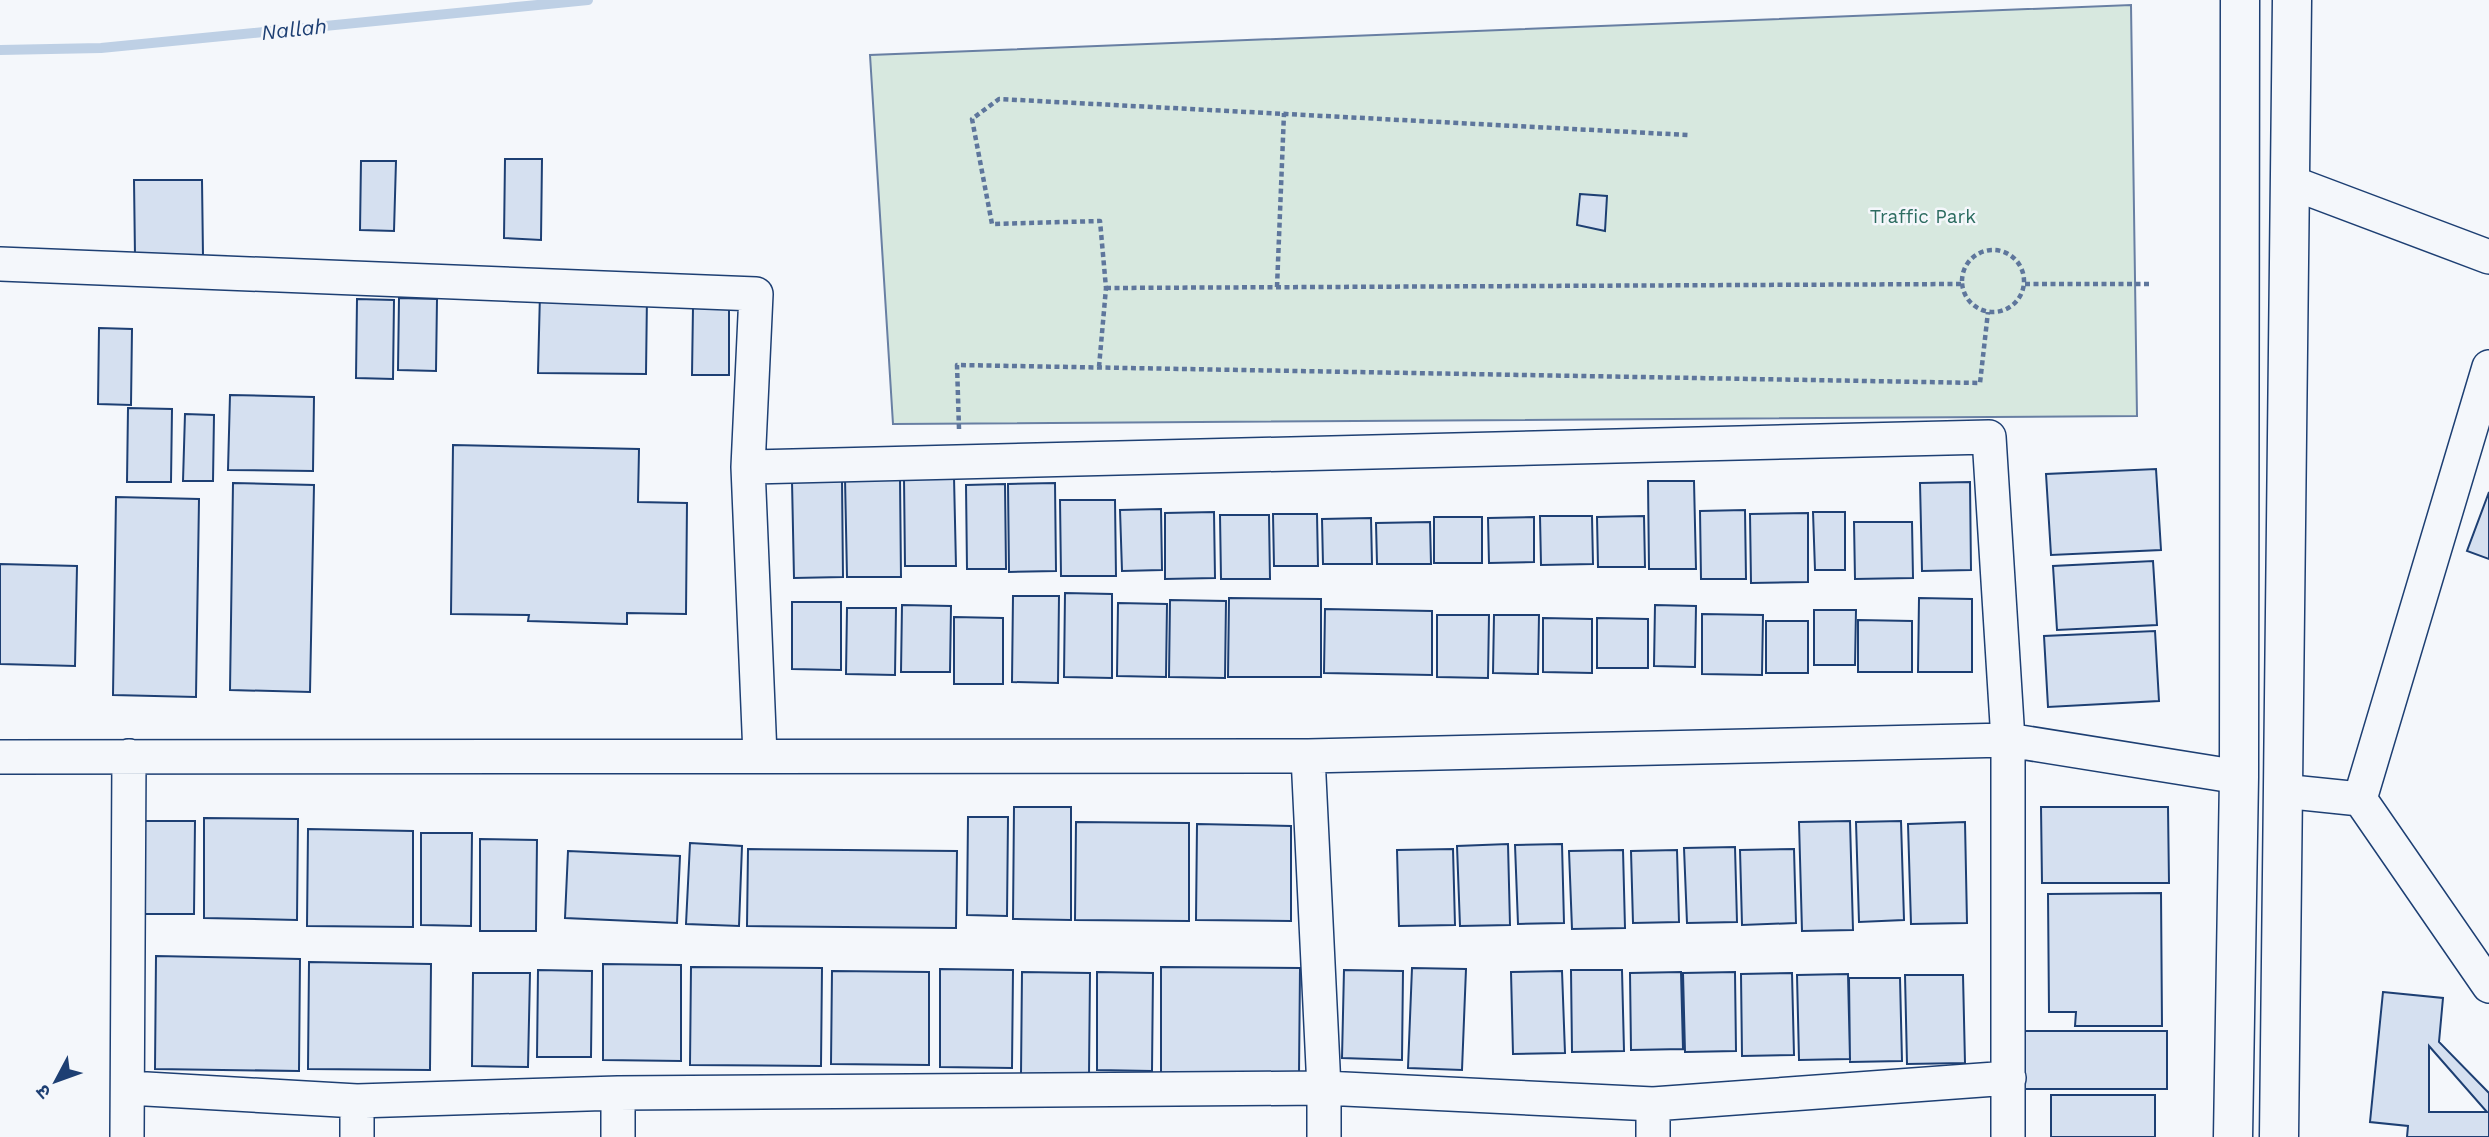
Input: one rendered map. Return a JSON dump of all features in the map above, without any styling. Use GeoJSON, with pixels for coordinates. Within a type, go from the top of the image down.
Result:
{"type":"FeatureCollection","features":[{"type":"Feature","properties":{"kind":"street"},"geometry":{"type":"LineString","coordinates":[[2279,1137],[2292,6]]}},
{"type":"Feature","properties":{"kind":"street"},"geometry":{"type":"LineString","coordinates":[[2233,1137],[2239,777],[2240,7]]}},
{"type":"Feature","properties":{"kind":"street"},"geometry":{"type":"LineString","coordinates":[[2290,182],[2489,257]]}},
{"type":"Feature","properties":{"kind":"street"},"geometry":{"type":"LineString","coordinates":[[0,264],[756,294],[748,467],[760,755]]}},
{"type":"Feature","properties":{"kind":"street"},"geometry":{"type":"LineString","coordinates":[[2360,799],[2489,367]]}},
{"type":"Feature","properties":{"kind":"street"},"geometry":{"type":"LineString","coordinates":[[748,467],[1989,438],[2008,740],[2008,1137]]}},
{"type":"Feature","properties":{"kind":"street"},"geometry":{"type":"LineString","coordinates":[[0,757],[1308,757],[2008,740],[2239,777]]}},
{"type":"Feature","properties":{"kind":"street"},"geometry":{"type":"LineString","coordinates":[[127,1137],[129,756]]}},
{"type":"Feature","properties":{"kind":"street"},"geometry":{"type":"LineString","coordinates":[[1308,757],[1324,1137]]}},
{"type":"Feature","properties":{"kind":"street"},"geometry":{"type":"LineString","coordinates":[[2283,791],[2360,799],[2489,986]]}},
{"type":"Feature","properties":{"kind":"street"},"geometry":{"type":"LineString","coordinates":[[129,1088],[357,1101],[618,1093],[1324,1088],[1653,1104],[2009,1078]]}},
{"type":"Feature","properties":{"kind":"street"},"geometry":{"type":"LineString","coordinates":[[618,1093],[618,1137]]}},
{"type":"Feature","properties":{"kind":"street"},"geometry":{"type":"LineString","coordinates":[[357,1101],[357,1137]]}},
{"type":"Feature","properties":{"kind":"street"},"geometry":{"type":"LineString","coordinates":[[1653,1104],[1653,1137]]}},
{"type":"Feature","properties":{"kind":"path"},"geometry":{"type":"LineString","coordinates":[[1099,367],[1106,288],[1100,221],[992,224],[972,119],[999,99],[1688,135]]}},
{"type":"Feature","properties":{"kind":"path"},"geometry":{"type":"LineString","coordinates":[[1277,287],[1284,114]]}},
{"type":"Feature","properties":{"kind":"path"},"geometry":{"type":"LineString","coordinates":[[1993,249],[2013,256],[2024,274],[2025,284],[2016,303],[1998,312],[1978,309],[1970,303],[1961,284],[1966,264],[1982,251],[1993,249]]}},
{"type":"Feature","properties":{"kind":"path"},"geometry":{"type":"LineString","coordinates":[[1106,288],[1961,284]]}},
{"type":"Feature","properties":{"kind":"path"},"geometry":{"type":"LineString","coordinates":[[2025,284],[2152,284]]}},
{"type":"Feature","properties":{"kind":"path"},"geometry":{"type":"LineString","coordinates":[[960,461],[957,365],[1980,383],[1988,312]]}},
{"type":"Feature","properties":{"kind":"green space","name":"Traffic Park"},"geometry":{"type":"Polygon","coordinates":[[[2131,5],[2137,416],[893,424],[870,55],[2131,5]]]}},
{"type":"Feature","properties":{"kind":"building"},"geometry":{"type":"Polygon","coordinates":[[[505,159],[542,159],[541,240],[504,238],[505,159]]]}},
{"type":"Feature","properties":{"kind":"building"},"geometry":{"type":"Polygon","coordinates":[[[361,161],[396,161],[394,231],[360,230],[361,161]]]}},
{"type":"Feature","properties":{"kind":"building"},"geometry":{"type":"Polygon","coordinates":[[[134,180],[202,180],[203,256],[135,256],[134,180]]]}},
{"type":"Feature","properties":{"kind":"building"},"geometry":{"type":"Polygon","coordinates":[[[1580,194],[1607,196],[1605,231],[1577,225],[1580,194]]]}},
{"type":"Feature","properties":{"kind":"building"},"geometry":{"type":"Polygon","coordinates":[[[540,293],[647,295],[646,374],[538,373],[540,293]]]}},
{"type":"Feature","properties":{"kind":"building"},"geometry":{"type":"Polygon","coordinates":[[[399,298],[437,299],[436,371],[398,370],[399,298]]]}},
{"type":"Feature","properties":{"kind":"building"},"geometry":{"type":"Polygon","coordinates":[[[357,299],[394,300],[393,379],[356,378],[357,299]]]}},
{"type":"Feature","properties":{"kind":"building"},"geometry":{"type":"Polygon","coordinates":[[[693,307],[729,307],[729,375],[692,375],[693,307]]]}},
{"type":"Feature","properties":{"kind":"building"},"geometry":{"type":"Polygon","coordinates":[[[99,328],[132,329],[131,405],[98,404],[99,328]]]}},
{"type":"Feature","properties":{"kind":"building"},"geometry":{"type":"Polygon","coordinates":[[[230,395],[314,397],[313,471],[228,470],[230,395]]]}},
{"type":"Feature","properties":{"kind":"building"},"geometry":{"type":"Polygon","coordinates":[[[128,408],[172,409],[171,482],[127,482],[128,408]]]}},
{"type":"Feature","properties":{"kind":"building"},"geometry":{"type":"Polygon","coordinates":[[[185,414],[214,415],[213,481],[183,481],[185,414]]]}},
{"type":"Feature","properties":{"kind":"building"},"geometry":{"type":"Polygon","coordinates":[[[453,445],[639,449],[638,502],[687,503],[686,614],[627,613],[627,624],[528,621],[529,615],[451,614],[453,445]]]}},
{"type":"Feature","properties":{"kind":"building"},"geometry":{"type":"Polygon","coordinates":[[[2156,469],[2161,550],[2051,555],[2046,474],[2156,469]]]}},
{"type":"Feature","properties":{"kind":"building"},"geometry":{"type":"Polygon","coordinates":[[[954,477],[956,566],[905,566],[904,478],[954,477]]]}},
{"type":"Feature","properties":{"kind":"building"},"geometry":{"type":"Polygon","coordinates":[[[845,478],[900,478],[901,577],[847,577],[845,478]]]}},
{"type":"Feature","properties":{"kind":"building"},"geometry":{"type":"Polygon","coordinates":[[[842,480],[843,577],[794,578],[792,481],[842,480]]]}},
{"type":"Feature","properties":{"kind":"building"},"geometry":{"type":"Polygon","coordinates":[[[1648,481],[1694,481],[1696,569],[1649,569],[1648,481]]]}},
{"type":"Feature","properties":{"kind":"building"},"geometry":{"type":"Polygon","coordinates":[[[1970,482],[1971,570],[1922,571],[1920,483],[1970,482]]]}},
{"type":"Feature","properties":{"kind":"building"},"geometry":{"type":"Polygon","coordinates":[[[233,483],[314,485],[310,692],[230,690],[233,483]]]}},
{"type":"Feature","properties":{"kind":"building"},"geometry":{"type":"Polygon","coordinates":[[[1055,483],[1056,571],[1009,572],[1008,484],[1055,483]]]}},
{"type":"Feature","properties":{"kind":"building"},"geometry":{"type":"Polygon","coordinates":[[[1005,484],[1006,569],[967,569],[966,485],[1005,484]]]}},
{"type":"Feature","properties":{"kind":"building"},"geometry":{"type":"Polygon","coordinates":[[[2489,492],[2489,559],[2467,551],[2489,492]]]}},
{"type":"Feature","properties":{"kind":"building"},"geometry":{"type":"Polygon","coordinates":[[[116,497],[199,499],[196,697],[113,695],[116,497]]]}},
{"type":"Feature","properties":{"kind":"building"},"geometry":{"type":"Polygon","coordinates":[[[1060,500],[1115,500],[1116,576],[1061,576],[1060,500]]]}},
{"type":"Feature","properties":{"kind":"building"},"geometry":{"type":"Polygon","coordinates":[[[1161,509],[1162,570],[1122,571],[1120,510],[1161,509]]]}},
{"type":"Feature","properties":{"kind":"building"},"geometry":{"type":"Polygon","coordinates":[[[1745,510],[1746,579],[1701,579],[1700,511],[1745,510]]]}},
{"type":"Feature","properties":{"kind":"building"},"geometry":{"type":"Polygon","coordinates":[[[1214,512],[1215,578],[1165,579],[1165,513],[1214,512]]]}},
{"type":"Feature","properties":{"kind":"building"},"geometry":{"type":"Polygon","coordinates":[[[1813,512],[1845,512],[1845,570],[1815,570],[1813,512]]]}},
{"type":"Feature","properties":{"kind":"building"},"geometry":{"type":"Polygon","coordinates":[[[1808,513],[1808,582],[1751,583],[1750,514],[1808,513]]]}},
{"type":"Feature","properties":{"kind":"building"},"geometry":{"type":"Polygon","coordinates":[[[1273,514],[1317,514],[1318,566],[1274,566],[1273,514]]]}},
{"type":"Feature","properties":{"kind":"building"},"geometry":{"type":"Polygon","coordinates":[[[1220,515],[1269,515],[1270,579],[1221,579],[1220,515]]]}},
{"type":"Feature","properties":{"kind":"building"},"geometry":{"type":"Polygon","coordinates":[[[1540,516],[1592,516],[1593,564],[1541,565],[1540,516]]]}},
{"type":"Feature","properties":{"kind":"building"},"geometry":{"type":"Polygon","coordinates":[[[1644,516],[1645,567],[1598,567],[1597,517],[1644,516]]]}},
{"type":"Feature","properties":{"kind":"building"},"geometry":{"type":"Polygon","coordinates":[[[1434,517],[1482,517],[1482,563],[1434,563],[1434,517]]]}},
{"type":"Feature","properties":{"kind":"building"},"geometry":{"type":"Polygon","coordinates":[[[1534,517],[1534,562],[1489,563],[1488,518],[1534,517]]]}},
{"type":"Feature","properties":{"kind":"building"},"geometry":{"type":"Polygon","coordinates":[[[1371,518],[1372,564],[1323,564],[1322,519],[1371,518]]]}},
{"type":"Feature","properties":{"kind":"building"},"geometry":{"type":"Polygon","coordinates":[[[1430,522],[1431,564],[1377,564],[1376,523],[1430,522]]]}},
{"type":"Feature","properties":{"kind":"building"},"geometry":{"type":"Polygon","coordinates":[[[1854,522],[1912,522],[1913,578],[1855,579],[1854,522]]]}},
{"type":"Feature","properties":{"kind":"building"},"geometry":{"type":"Polygon","coordinates":[[[2153,561],[2157,625],[2057,630],[2053,566],[2153,561]]]}},
{"type":"Feature","properties":{"kind":"building"},"geometry":{"type":"Polygon","coordinates":[[[0,564],[77,566],[75,666],[0,664],[0,564]]]}},
{"type":"Feature","properties":{"kind":"building"},"geometry":{"type":"Polygon","coordinates":[[[1065,593],[1112,594],[1112,678],[1064,677],[1065,593]]]}},
{"type":"Feature","properties":{"kind":"building"},"geometry":{"type":"Polygon","coordinates":[[[1013,596],[1059,596],[1058,683],[1012,682],[1013,596]]]}},
{"type":"Feature","properties":{"kind":"building"},"geometry":{"type":"Polygon","coordinates":[[[1229,598],[1321,599],[1321,677],[1228,677],[1229,598]]]}},
{"type":"Feature","properties":{"kind":"building"},"geometry":{"type":"Polygon","coordinates":[[[1919,598],[1972,599],[1972,672],[1918,672],[1919,598]]]}},
{"type":"Feature","properties":{"kind":"building"},"geometry":{"type":"Polygon","coordinates":[[[1170,600],[1226,601],[1225,678],[1169,677],[1170,600]]]}},
{"type":"Feature","properties":{"kind":"building"},"geometry":{"type":"Polygon","coordinates":[[[792,602],[841,602],[841,670],[792,669],[792,602]]]}},
{"type":"Feature","properties":{"kind":"building"},"geometry":{"type":"Polygon","coordinates":[[[1118,603],[1167,604],[1166,677],[1117,676],[1118,603]]]}},
{"type":"Feature","properties":{"kind":"building"},"geometry":{"type":"Polygon","coordinates":[[[902,605],[951,606],[950,672],[901,672],[902,605]]]}},
{"type":"Feature","properties":{"kind":"building"},"geometry":{"type":"Polygon","coordinates":[[[1655,605],[1696,606],[1695,667],[1654,666],[1655,605]]]}},
{"type":"Feature","properties":{"kind":"building"},"geometry":{"type":"Polygon","coordinates":[[[847,608],[896,608],[895,675],[846,674],[847,608]]]}},
{"type":"Feature","properties":{"kind":"building"},"geometry":{"type":"Polygon","coordinates":[[[1325,609],[1432,611],[1432,675],[1324,673],[1325,609]]]}},
{"type":"Feature","properties":{"kind":"building"},"geometry":{"type":"Polygon","coordinates":[[[1814,610],[1856,610],[1855,665],[1814,665],[1814,610]]]}},
{"type":"Feature","properties":{"kind":"building"},"geometry":{"type":"Polygon","coordinates":[[[1702,614],[1763,615],[1762,675],[1702,674],[1702,614]]]}},
{"type":"Feature","properties":{"kind":"building"},"geometry":{"type":"Polygon","coordinates":[[[1437,615],[1489,615],[1488,678],[1437,677],[1437,615]]]}},
{"type":"Feature","properties":{"kind":"building"},"geometry":{"type":"Polygon","coordinates":[[[1494,615],[1539,615],[1538,674],[1493,673],[1494,615]]]}},
{"type":"Feature","properties":{"kind":"building"},"geometry":{"type":"Polygon","coordinates":[[[954,617],[1003,618],[1003,684],[954,684],[954,617]]]}},
{"type":"Feature","properties":{"kind":"building"},"geometry":{"type":"Polygon","coordinates":[[[1543,618],[1592,619],[1592,673],[1543,672],[1543,618]]]}},
{"type":"Feature","properties":{"kind":"building"},"geometry":{"type":"Polygon","coordinates":[[[1597,618],[1648,619],[1648,668],[1597,668],[1597,618]]]}},
{"type":"Feature","properties":{"kind":"building"},"geometry":{"type":"Polygon","coordinates":[[[1858,620],[1912,621],[1912,672],[1858,672],[1858,620]]]}},
{"type":"Feature","properties":{"kind":"building"},"geometry":{"type":"Polygon","coordinates":[[[1766,621],[1808,621],[1808,673],[1766,673],[1766,621]]]}},
{"type":"Feature","properties":{"kind":"building"},"geometry":{"type":"Polygon","coordinates":[[[2155,631],[2159,701],[2048,707],[2044,636],[2155,631]]]}},
{"type":"Feature","properties":{"kind":"building"},"geometry":{"type":"Polygon","coordinates":[[[1014,807],[1071,807],[1071,920],[1013,919],[1014,807]]]}},
{"type":"Feature","properties":{"kind":"building"},"geometry":{"type":"Polygon","coordinates":[[[2041,807],[2168,807],[2169,883],[2042,883],[2041,807]]]}},
{"type":"Feature","properties":{"kind":"building"},"geometry":{"type":"Polygon","coordinates":[[[968,817],[1008,817],[1007,916],[967,915],[968,817]]]}},
{"type":"Feature","properties":{"kind":"building"},"geometry":{"type":"Polygon","coordinates":[[[204,818],[298,819],[297,920],[204,918],[204,818]]]}},
{"type":"Feature","properties":{"kind":"building"},"geometry":{"type":"Polygon","coordinates":[[[142,821],[195,821],[194,914],[141,914],[142,821]]]}},
{"type":"Feature","properties":{"kind":"building"},"geometry":{"type":"Polygon","coordinates":[[[1850,821],[1853,930],[1802,931],[1799,822],[1850,821]]]}},
{"type":"Feature","properties":{"kind":"building"},"geometry":{"type":"Polygon","coordinates":[[[1901,821],[1904,920],[1859,922],[1856,822],[1901,821]]]}},
{"type":"Feature","properties":{"kind":"building"},"geometry":{"type":"Polygon","coordinates":[[[1076,822],[1189,823],[1189,921],[1075,920],[1076,822]]]}},
{"type":"Feature","properties":{"kind":"building"},"geometry":{"type":"Polygon","coordinates":[[[1965,822],[1967,923],[1911,924],[1908,824],[1965,822]]]}},
{"type":"Feature","properties":{"kind":"building"},"geometry":{"type":"Polygon","coordinates":[[[1197,824],[1291,826],[1291,921],[1196,920],[1197,824]]]}},
{"type":"Feature","properties":{"kind":"building"},"geometry":{"type":"Polygon","coordinates":[[[308,829],[413,831],[413,927],[307,926],[308,829]]]}},
{"type":"Feature","properties":{"kind":"building"},"geometry":{"type":"Polygon","coordinates":[[[421,833],[472,833],[471,926],[421,925],[421,833]]]}},
{"type":"Feature","properties":{"kind":"building"},"geometry":{"type":"Polygon","coordinates":[[[480,839],[537,840],[536,931],[480,931],[480,839]]]}},
{"type":"Feature","properties":{"kind":"building"},"geometry":{"type":"Polygon","coordinates":[[[690,843],[742,846],[739,926],[686,924],[690,843]]]}},
{"type":"Feature","properties":{"kind":"building"},"geometry":{"type":"Polygon","coordinates":[[[1508,844],[1510,925],[1460,926],[1457,846],[1508,844]]]}},
{"type":"Feature","properties":{"kind":"building"},"geometry":{"type":"Polygon","coordinates":[[[1562,844],[1564,923],[1518,924],[1515,845],[1562,844]]]}},
{"type":"Feature","properties":{"kind":"building"},"geometry":{"type":"Polygon","coordinates":[[[1735,847],[1737,922],[1687,923],[1684,848],[1735,847]]]}},
{"type":"Feature","properties":{"kind":"building"},"geometry":{"type":"Polygon","coordinates":[[[748,849],[957,851],[956,928],[747,926],[748,849]]]}},
{"type":"Feature","properties":{"kind":"building"},"geometry":{"type":"Polygon","coordinates":[[[1453,849],[1455,925],[1399,926],[1397,850],[1453,849]]]}},
{"type":"Feature","properties":{"kind":"building"},"geometry":{"type":"Polygon","coordinates":[[[1794,849],[1796,923],[1742,925],[1740,850],[1794,849]]]}},
{"type":"Feature","properties":{"kind":"building"},"geometry":{"type":"Polygon","coordinates":[[[1623,850],[1625,928],[1572,929],[1569,851],[1623,850]]]}},
{"type":"Feature","properties":{"kind":"building"},"geometry":{"type":"Polygon","coordinates":[[[1677,850],[1679,922],[1633,923],[1631,851],[1677,850]]]}},
{"type":"Feature","properties":{"kind":"building"},"geometry":{"type":"Polygon","coordinates":[[[568,851],[680,856],[677,923],[565,918],[568,851]]]}},
{"type":"Feature","properties":{"kind":"building"},"geometry":{"type":"Polygon","coordinates":[[[2161,893],[2162,1026],[2075,1026],[2076,1012],[2049,1012],[2048,894],[2161,893]]]}},
{"type":"Feature","properties":{"kind":"building"},"geometry":{"type":"Polygon","coordinates":[[[156,956],[300,959],[299,1071],[155,1069],[156,956]]]}},
{"type":"Feature","properties":{"kind":"building"},"geometry":{"type":"Polygon","coordinates":[[[309,962],[431,964],[430,1070],[308,1069],[309,962]]]}},
{"type":"Feature","properties":{"kind":"building"},"geometry":{"type":"Polygon","coordinates":[[[603,964],[681,965],[681,1061],[603,1060],[603,964]]]}},
{"type":"Feature","properties":{"kind":"building"},"geometry":{"type":"Polygon","coordinates":[[[691,967],[822,968],[821,1066],[690,1065],[691,967]]]}},
{"type":"Feature","properties":{"kind":"building"},"geometry":{"type":"Polygon","coordinates":[[[1161,967],[1300,968],[1299,1075],[1161,1073],[1161,967]]]}},
{"type":"Feature","properties":{"kind":"building"},"geometry":{"type":"Polygon","coordinates":[[[1412,968],[1466,969],[1462,1070],[1408,1068],[1412,968]]]}},
{"type":"Feature","properties":{"kind":"building"},"geometry":{"type":"Polygon","coordinates":[[[940,969],[1013,970],[1012,1068],[940,1067],[940,969]]]}},
{"type":"Feature","properties":{"kind":"building"},"geometry":{"type":"Polygon","coordinates":[[[538,970],[592,971],[591,1057],[537,1057],[538,970]]]}},
{"type":"Feature","properties":{"kind":"building"},"geometry":{"type":"Polygon","coordinates":[[[1344,970],[1403,971],[1402,1060],[1342,1058],[1344,970]]]}},
{"type":"Feature","properties":{"kind":"building"},"geometry":{"type":"Polygon","coordinates":[[[1571,970],[1622,970],[1624,1051],[1572,1052],[1571,970]]]}},
{"type":"Feature","properties":{"kind":"building"},"geometry":{"type":"Polygon","coordinates":[[[832,971],[929,972],[929,1065],[831,1064],[832,971]]]}},
{"type":"Feature","properties":{"kind":"building"},"geometry":{"type":"Polygon","coordinates":[[[1562,971],[1565,1053],[1513,1054],[1511,972],[1562,971]]]}},
{"type":"Feature","properties":{"kind":"building"},"geometry":{"type":"Polygon","coordinates":[[[1022,972],[1090,973],[1089,1076],[1021,1075],[1022,972]]]}},
{"type":"Feature","properties":{"kind":"building"},"geometry":{"type":"Polygon","coordinates":[[[1097,972],[1153,973],[1152,1071],[1097,1070],[1097,972]]]}},
{"type":"Feature","properties":{"kind":"building"},"geometry":{"type":"Polygon","coordinates":[[[1681,972],[1683,1049],[1631,1050],[1630,973],[1681,972]]]}},
{"type":"Feature","properties":{"kind":"building"},"geometry":{"type":"Polygon","coordinates":[[[1735,972],[1736,1051],[1685,1052],[1683,973],[1735,972]]]}},
{"type":"Feature","properties":{"kind":"building"},"geometry":{"type":"Polygon","coordinates":[[[473,973],[530,973],[528,1067],[472,1066],[473,973]]]}},
{"type":"Feature","properties":{"kind":"building"},"geometry":{"type":"Polygon","coordinates":[[[1792,973],[1794,1055],[1742,1056],[1741,974],[1792,973]]]}},
{"type":"Feature","properties":{"kind":"building"},"geometry":{"type":"Polygon","coordinates":[[[1848,974],[1850,1059],[1799,1060],[1797,975],[1848,974]]]}},
{"type":"Feature","properties":{"kind":"building"},"geometry":{"type":"Polygon","coordinates":[[[1905,975],[1963,975],[1965,1063],[1907,1064],[1905,975]]]}},
{"type":"Feature","properties":{"kind":"building"},"geometry":{"type":"Polygon","coordinates":[[[1849,978],[1900,978],[1902,1061],[1850,1062],[1849,978]]]}},
{"type":"Feature","properties":{"kind":"building"},"geometry":{"type":"Polygon","coordinates":[[[2383,992],[2443,998],[2439,1042],[2489,1093],[2489,1137],[2407,1137],[2408,1126],[2370,1122],[2383,992]],[[2429,1046],[2429,1112],[2487,1112],[2429,1046]]]}},
{"type":"Feature","properties":{"kind":"building"},"geometry":{"type":"Polygon","coordinates":[[[2018,1031],[2167,1031],[2167,1089],[2019,1089],[2018,1031]]]}},
{"type":"Feature","properties":{"kind":"building"},"geometry":{"type":"Polygon","coordinates":[[[2051,1095],[2155,1095],[2155,1137],[2051,1137],[2051,1095]]]}},
{"type":"Feature","properties":{"kind":"waterway","name":"Nallah"},"geometry":{"type":"LineString","coordinates":[[0,50],[101,48],[588,0]]}}]}
